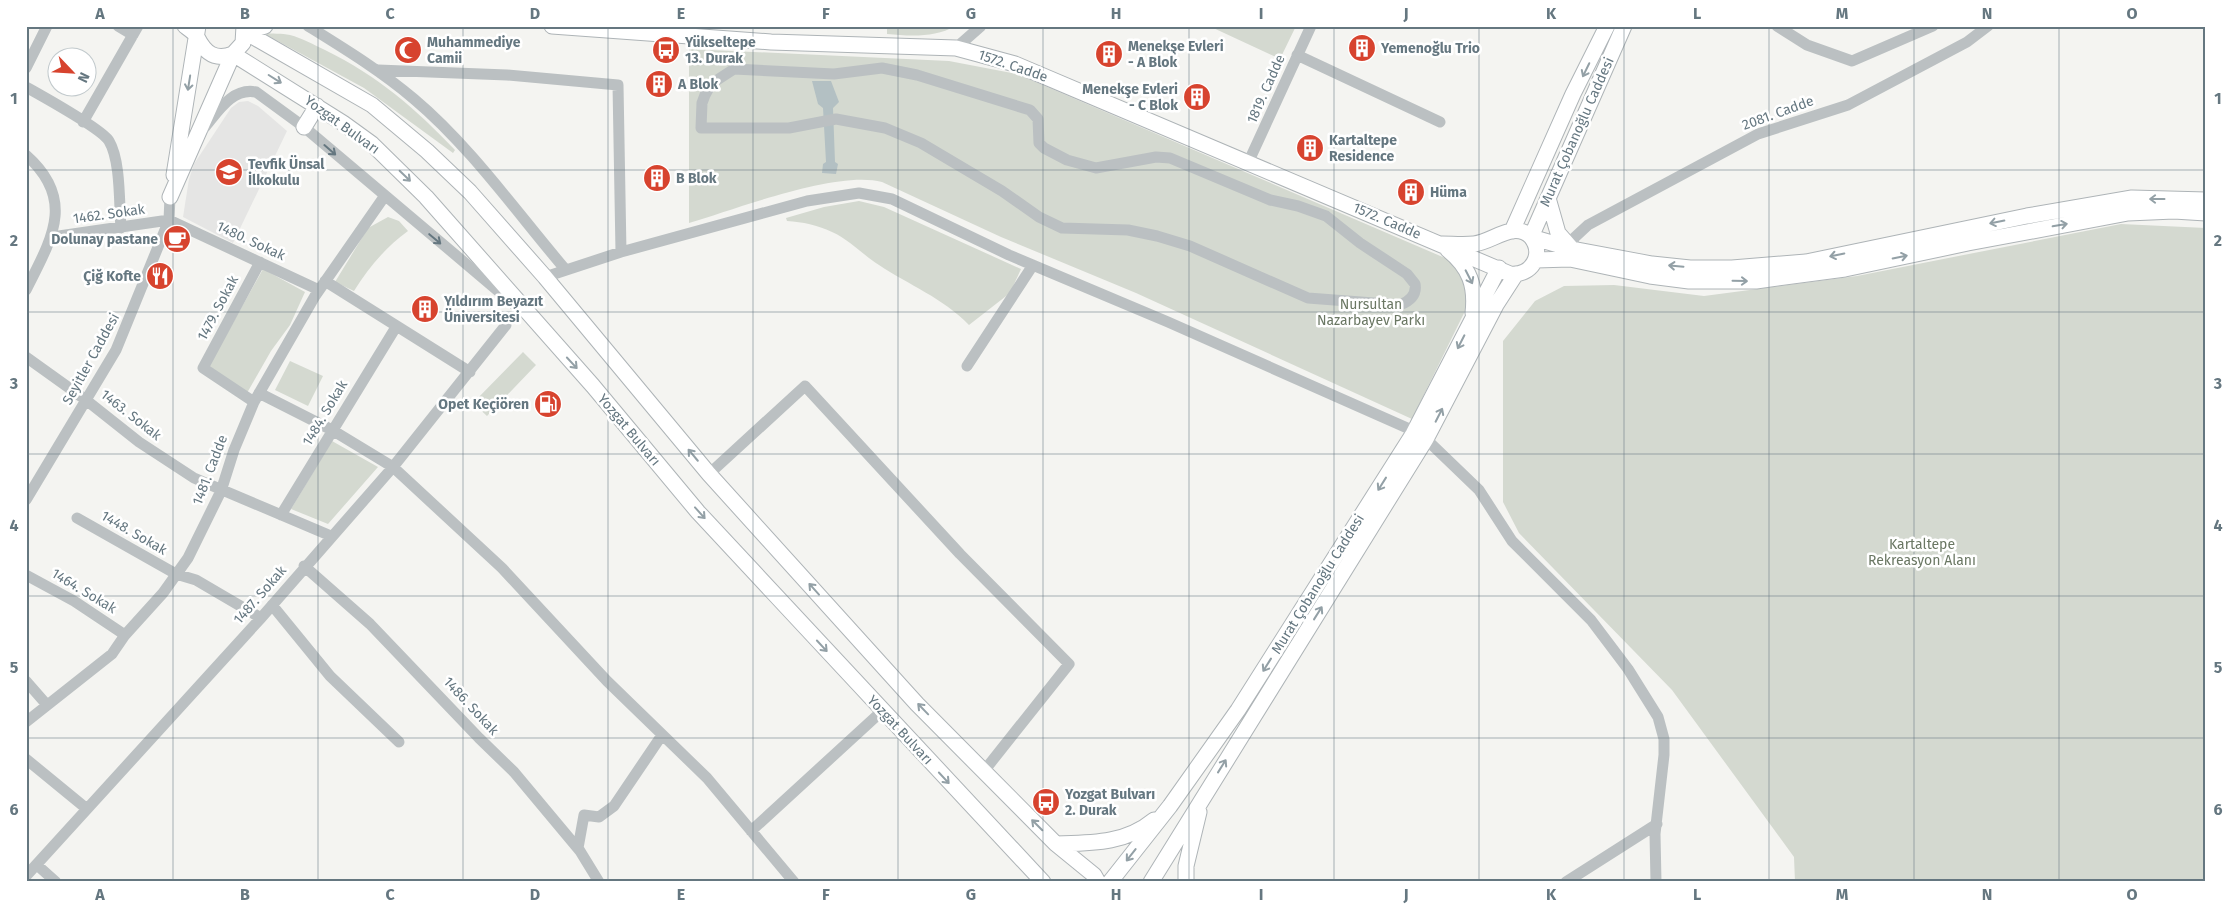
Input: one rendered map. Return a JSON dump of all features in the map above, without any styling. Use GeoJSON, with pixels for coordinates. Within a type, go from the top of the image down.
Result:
{"type":"FeatureCollection","features":[{"type":"Feature","properties":{"kind":"main road"},"geometry":{"type":"LineString","coordinates":[[170,197],[233,54],[243,43],[244,29],[265,26]]}},
{"type":"Feature","properties":{"kind":"main road","name":"1572. Cadde"},"geometry":{"type":"LineString","coordinates":[[552,26],[620,29],[857,47],[956,48],[1015,64],[1499,268]]}},
{"type":"Feature","properties":{"kind":"main road","name":"Murat Çobanoğlu Caddesi"},"geometry":{"type":"LineString","coordinates":[[1509,232],[1607,26]]}},
{"type":"Feature","properties":{"kind":"main road","name":"Murat Çobanoğlu Caddesi"},"geometry":{"type":"LineString","coordinates":[[1531,237],[1624,26]]}},
{"type":"Feature","properties":{"kind":"main road"},"geometry":{"type":"LineString","coordinates":[[193,29],[203,49],[210,55],[218,57],[233,54]]}},
{"type":"Feature","properties":{"kind":"main road"},"geometry":{"type":"LineString","coordinates":[[170,197],[193,29]]}},
{"type":"Feature","properties":{"kind":"main road","name":"Yozgat Bulvarı"},"geometry":{"type":"LineString","coordinates":[[244,29],[372,105],[395,123],[470,192],[545,277],[709,474],[917,704],[1056,844],[1094,875],[1098,882]]}},
{"type":"Feature","properties":{"kind":"main road","name":"Yozgat Bulvarı"},"geometry":{"type":"LineString","coordinates":[[233,54],[317,106],[372,144],[416,186],[540,326],[698,512],[1039,879]]}},
{"type":"Feature","properties":{"kind":"main road"},"geometry":{"type":"LineString","coordinates":[[304,127],[317,106]]}},
{"type":"Feature","properties":{"kind":"main road"},"geometry":{"type":"LineString","coordinates":[[1548,198],[1558,233],[1571,254]]}},
{"type":"Feature","properties":{"kind":"main road"},"geometry":{"type":"LineString","coordinates":[[1536,260],[1571,254],[1690,268],[1806,262],[2017,218],[2132,198],[2206,200]]}},
{"type":"Feature","properties":{"kind":"main road"},"geometry":{"type":"LineString","coordinates":[[1442,244],[1475,244],[1509,232],[1524,232],[1531,237],[1571,254],[1650,276],[1689,281],[1756,281],[1845,269],[1968,243],[2128,213],[2174,211],[2206,213]]}},
{"type":"Feature","properties":{"kind":"main road"},"geometry":{"type":"LineString","coordinates":[[1509,232],[1500,237],[1493,249],[1495,262],[1504,272],[1516,274],[1528,270],[1536,260],[1536,247],[1531,237]]}},
{"type":"Feature","properties":{"kind":"main road"},"geometry":{"type":"LineString","coordinates":[[1442,244],[1469,273],[1474,288],[1473,318]]}},
{"type":"Feature","properties":{"kind":"main road","name":"Murat Çobanoğlu Caddesi"},"geometry":{"type":"LineString","coordinates":[[1110,882],[1170,806],[1238,710],[1420,435],[1473,318],[1499,268]]}},
{"type":"Feature","properties":{"kind":"main road","name":"Murat Çobanoğlu Caddesi"},"geometry":{"type":"LineString","coordinates":[[1151,882],[1420,435],[1496,304],[1516,274]]}},
{"type":"Feature","properties":{"kind":"main road"},"geometry":{"type":"LineString","coordinates":[[1186,882],[1186,866],[1204,795]]}},
{"type":"Feature","properties":{"kind":"main road"},"geometry":{"type":"LineString","coordinates":[[1056,844],[1103,842],[1126,837],[1146,826],[1170,806]]}},
{"type":"Feature","properties":{"kind":"street"},"geometry":{"type":"LineString","coordinates":[[26,68],[47,26]]}},
{"type":"Feature","properties":{"kind":"street"},"geometry":{"type":"LineString","coordinates":[[83,122],[136,31],[118,26]]}},
{"type":"Feature","properties":{"kind":"street"},"geometry":{"type":"LineString","coordinates":[[308,26],[378,70],[416,100],[456,140],[565,269]]}},
{"type":"Feature","properties":{"kind":"street"},"geometry":{"type":"LineString","coordinates":[[956,48],[981,26]]}},
{"type":"Feature","properties":{"kind":"street","name":"1819. Cadde"},"geometry":{"type":"LineString","coordinates":[[1248,163],[1310,26]]}},
{"type":"Feature","properties":{"kind":"street"},"geometry":{"type":"LineString","coordinates":[[1777,26],[1807,45],[1852,61],[1933,26]]}},
{"type":"Feature","properties":{"kind":"street","name":"2081. Cadde"},"geometry":{"type":"LineString","coordinates":[[1571,254],[1574,238],[1588,225],[1758,134],[1848,105],[1967,42],[1988,26]]}},
{"type":"Feature","properties":{"kind":"street"},"geometry":{"type":"LineString","coordinates":[[1298,55],[1440,122]]}},
{"type":"Feature","properties":{"kind":"street"},"geometry":{"type":"LineString","coordinates":[[882,68],[911,73],[1030,110],[1038,119],[1039,143],[1044,148],[1077,164],[1096,168],[1164,156],[1270,200],[1313,210],[1326,216],[1360,243],[1406,274],[1414,284],[1414,294],[1407,303],[1400,305],[1308,298],[1190,246],[1157,236],[1128,230],[1075,230],[1062,228],[1045,221],[1002,191],[906,136],[868,124],[836,119],[822,120],[789,128],[701,128],[700,118],[702,103],[711,84],[734,69],[834,74],[882,68]]}},
{"type":"Feature","properties":{"kind":"street"},"geometry":{"type":"LineString","coordinates":[[378,70],[507,75],[618,85],[621,252]]}},
{"type":"Feature","properties":{"kind":"street"},"geometry":{"type":"LineString","coordinates":[[26,87],[83,122],[109,141],[116,164],[120,228]]}},
{"type":"Feature","properties":{"kind":"street"},"geometry":{"type":"LineString","coordinates":[[198,135],[226,102],[238,93],[248,90],[266,98],[304,127],[384,197],[540,326]]}},
{"type":"Feature","properties":{"kind":"street"},"geometry":{"type":"LineString","coordinates":[[26,154],[47,176],[54,192],[52,237],[26,290]]}},
{"type":"Feature","properties":{"kind":"street"},"geometry":{"type":"LineString","coordinates":[[545,277],[621,252],[807,201],[859,193],[892,199],[1033,265],[1172,323],[1420,435],[1485,497],[1512,542],[1591,620],[1641,688],[1658,716],[1664,739],[1663,772],[1654,862],[1656,882]]}},
{"type":"Feature","properties":{"kind":"street","name":"Seyitler Caddesi"},"geometry":{"type":"LineString","coordinates":[[27,495],[116,350],[170,220],[170,197]]}},
{"type":"Feature","properties":{"kind":"street","name":"1481. Cadde"},"geometry":{"type":"LineString","coordinates":[[26,722],[112,654],[125,635],[163,593],[188,558],[221,490],[234,450],[256,397],[322,286],[384,197]]}},
{"type":"Feature","properties":{"kind":"street","name":"1462. Sokak"},"geometry":{"type":"LineString","coordinates":[[52,237],[170,220]]}},
{"type":"Feature","properties":{"kind":"street","name":"1480. Sokak"},"geometry":{"type":"LineString","coordinates":[[170,220],[260,262],[322,286],[396,327],[470,372]]}},
{"type":"Feature","properties":{"kind":"street","name":"1479. Sokak"},"geometry":{"type":"LineString","coordinates":[[256,397],[203,368],[260,262]]}},
{"type":"Feature","properties":{"kind":"street"},"geometry":{"type":"LineString","coordinates":[[967,366],[1033,265]]}},
{"type":"Feature","properties":{"kind":"street","name":"1487. Sokak"},"geometry":{"type":"LineString","coordinates":[[26,876],[261,618],[304,566],[393,467],[506,325]]}},
{"type":"Feature","properties":{"kind":"street","name":"1484. Sokak"},"geometry":{"type":"LineString","coordinates":[[281,515],[396,327]]}},
{"type":"Feature","properties":{"kind":"street","name":"1463. Sokak"},"geometry":{"type":"LineString","coordinates":[[26,357],[86,400],[139,442],[194,478],[221,490]]}},
{"type":"Feature","properties":{"kind":"street"},"geometry":{"type":"LineString","coordinates":[[709,474],[805,386],[960,554],[1070,664],[984,771]]}},
{"type":"Feature","properties":{"kind":"street"},"geometry":{"type":"LineString","coordinates":[[256,397],[332,430],[393,467],[502,568],[607,681],[707,778],[794,882]]}},
{"type":"Feature","properties":{"kind":"street"},"geometry":{"type":"LineString","coordinates":[[221,490],[331,536]]}},
{"type":"Feature","properties":{"kind":"street","name":"1448. Sokak"},"geometry":{"type":"LineString","coordinates":[[77,518],[176,574],[196,580],[261,618]]}},
{"type":"Feature","properties":{"kind":"street","name":"1486. Sokak"},"geometry":{"type":"LineString","coordinates":[[304,566],[402,655],[479,738],[514,772],[578,848],[599,882]]}},
{"type":"Feature","properties":{"kind":"street","name":"1464. Sokak"},"geometry":{"type":"LineString","coordinates":[[26,574],[74,601],[125,635]]}},
{"type":"Feature","properties":{"kind":"street"},"geometry":{"type":"LineString","coordinates":[[272,605],[330,676],[399,742]]}},
{"type":"Feature","properties":{"kind":"street"},"geometry":{"type":"LineString","coordinates":[[26,681],[47,705]]}},
{"type":"Feature","properties":{"kind":"street"},"geometry":{"type":"LineString","coordinates":[[751,831],[882,711]]}},
{"type":"Feature","properties":{"kind":"street"},"geometry":{"type":"LineString","coordinates":[[578,848],[584,815],[599,816],[614,806],[662,735]]}},
{"type":"Feature","properties":{"kind":"street"},"geometry":{"type":"LineString","coordinates":[[26,759],[87,809]]}},
{"type":"Feature","properties":{"kind":"street"},"geometry":{"type":"LineString","coordinates":[[1566,882],[1657,824]]}},
{"type":"Feature","properties":{"kind":"street"},"geometry":{"type":"LineString","coordinates":[[37,865],[56,882]]}},
{"type":"Feature","properties":{"kind":"shaded area"},"geometry":{"type":"Polygon","coordinates":[[[812,81],[831,81],[839,102],[833,108],[835,162],[838,164],[836,174],[822,173],[823,164],[826,162],[823,108],[818,104],[812,81]]]}},
{"type":"Feature","properties":{"kind":"shaded area","name":"Tevfik Ünsal İlkokulu"},"geometry":{"type":"Polygon","coordinates":[[[248,101],[258,106],[287,131],[233,243],[183,217],[189,179],[194,164],[231,108],[239,102],[248,101]]]}},
{"type":"Feature","properties":{"kind":"green space"},"geometry":{"type":"Polygon","coordinates":[[[887,26],[955,26],[939,33],[913,36],[887,34],[887,26]]]}},
{"type":"Feature","properties":{"kind":"green space"},"geometry":{"type":"Polygon","coordinates":[[[1209,26],[1296,26],[1280,59],[1209,26]]]}},
{"type":"Feature","properties":{"kind":"green space"},"geometry":{"type":"Polygon","coordinates":[[[263,33],[287,34],[299,38],[344,60],[395,94],[455,150],[453,153],[364,88],[263,33]]]}},
{"type":"Feature","properties":{"kind":"green space","name":"Nursultan Nazarbayev Parkı"},"geometry":{"type":"Polygon","coordinates":[[[689,49],[949,61],[1017,74],[1452,261],[1466,277],[1467,307],[1412,419],[1136,293],[1001,237],[882,182],[863,180],[839,181],[814,186],[689,223],[689,49]]]}},
{"type":"Feature","properties":{"kind":"green space"},"geometry":{"type":"Polygon","coordinates":[[[859,201],[884,207],[1021,269],[1010,293],[969,325],[948,307],[879,265],[839,235],[804,223],[787,221],[786,218],[824,207],[859,201]]]}},
{"type":"Feature","properties":{"kind":"green space"},"geometry":{"type":"Polygon","coordinates":[[[388,217],[399,221],[408,231],[378,258],[354,291],[335,282],[368,228],[388,217]]]}},
{"type":"Feature","properties":{"kind":"green space","name":"Kartaltepe Rekreasyon Alanı"},"geometry":{"type":"Polygon","coordinates":[[[2121,224],[2206,228],[2206,882],[1795,882],[1794,857],[1672,690],[1519,533],[1503,502],[1503,341],[1535,301],[1564,286],[1614,285],[1704,296],[1857,276],[2121,224]]]}},
{"type":"Feature","properties":{"kind":"green space"},"geometry":{"type":"Polygon","coordinates":[[[263,269],[305,292],[290,325],[271,351],[247,393],[209,366],[263,269]]]}},
{"type":"Feature","properties":{"kind":"green space"},"geometry":{"type":"Polygon","coordinates":[[[523,352],[536,365],[487,416],[473,403],[523,352]]]}},
{"type":"Feature","properties":{"kind":"green space"},"geometry":{"type":"Polygon","coordinates":[[[290,361],[323,376],[308,406],[275,390],[290,361]]]}},
{"type":"Feature","properties":{"kind":"green space"},"geometry":{"type":"Polygon","coordinates":[[[332,441],[378,467],[328,524],[291,509],[332,441]]]}},
{"type":"Feature","properties":{"kind":"place","name":"Yemenoğlu Trio"},"geometry":{"type":"Point","coordinates":[1362,48]}},
{"type":"Feature","properties":{"kind":"place","name":"Muhammediye Camii"},"geometry":{"type":"Point","coordinates":[408,50]}},
{"type":"Feature","properties":{"kind":"place","name":"Yükseltepe 13. Durak"},"geometry":{"type":"Point","coordinates":[666,50]}},
{"type":"Feature","properties":{"kind":"place","name":"Menekşe Evleri - A Blok"},"geometry":{"type":"Point","coordinates":[1109,54]}},
{"type":"Feature","properties":{"kind":"place","name":"A Blok"},"geometry":{"type":"Point","coordinates":[659,84]}},
{"type":"Feature","properties":{"kind":"place","name":"Menekşe Evleri - C Blok"},"geometry":{"type":"Point","coordinates":[1197,97]}},
{"type":"Feature","properties":{"kind":"place","name":"Kartaltepe Residence"},"geometry":{"type":"Point","coordinates":[1310,148]}},
{"type":"Feature","properties":{"kind":"place","name":"Tevfik Ünsal İlkokulu"},"geometry":{"type":"Point","coordinates":[229,172]}},
{"type":"Feature","properties":{"kind":"place","name":"B Blok"},"geometry":{"type":"Point","coordinates":[657,178]}},
{"type":"Feature","properties":{"kind":"place","name":"Hüma"},"geometry":{"type":"Point","coordinates":[1411,192]}},
{"type":"Feature","properties":{"kind":"place","name":"Dolunay pastane"},"geometry":{"type":"Point","coordinates":[177,239]}},
{"type":"Feature","properties":{"kind":"place","name":"Çiğ Kofte"},"geometry":{"type":"Point","coordinates":[160,276]}},
{"type":"Feature","properties":{"kind":"place","name":"Yıldırım Beyazıt Üniversitesi"},"geometry":{"type":"Point","coordinates":[425,309]}},
{"type":"Feature","properties":{"kind":"place","name":"Opet Keçiören"},"geometry":{"type":"Point","coordinates":[548,404]}},
{"type":"Feature","properties":{"kind":"place","name":"Yozgat Bulvarı 2. Durak"},"geometry":{"type":"Point","coordinates":[1046,802]}}]}
